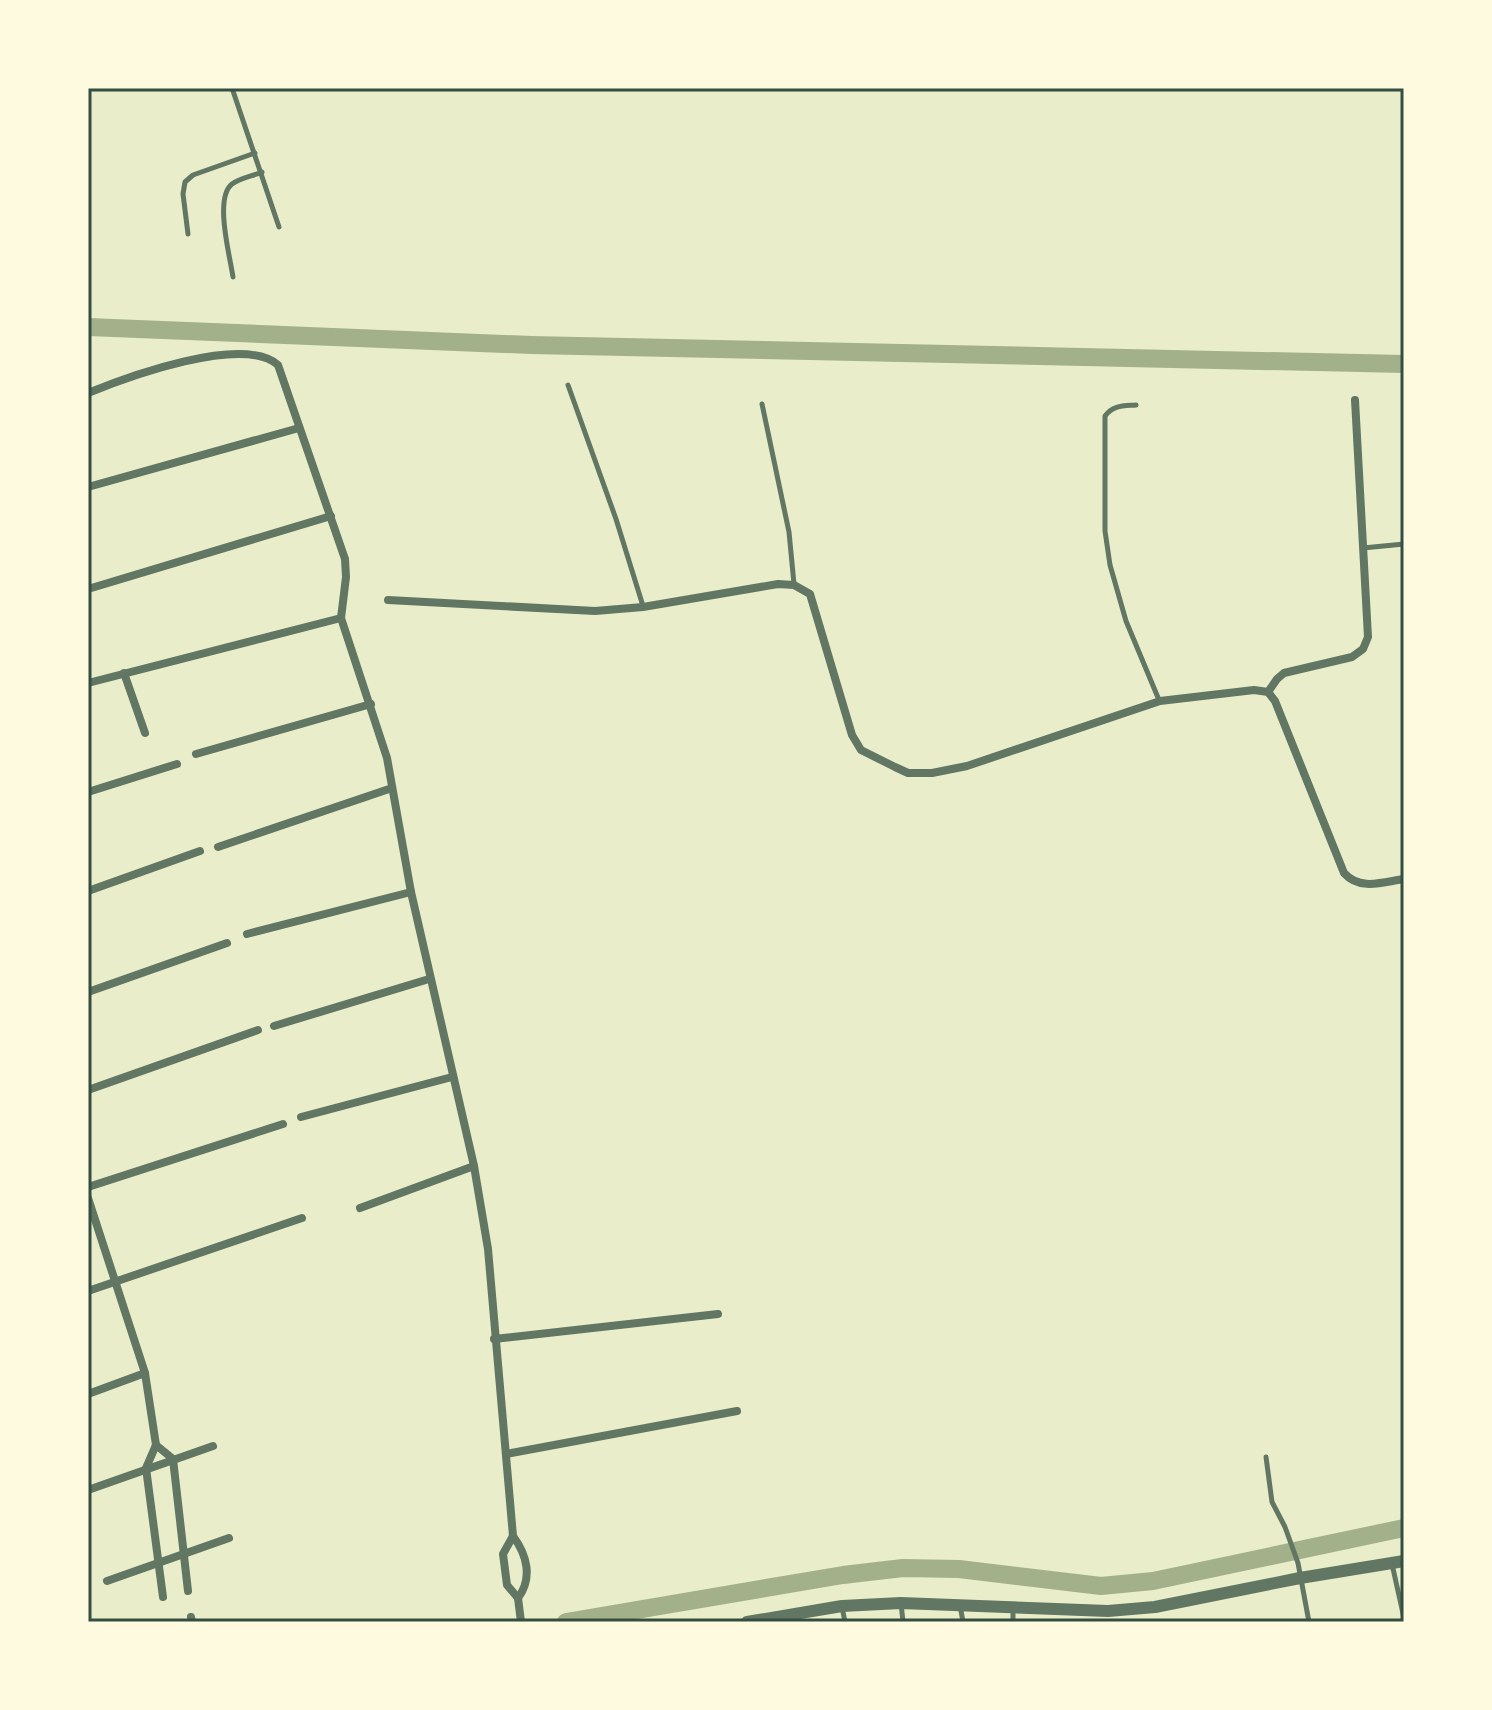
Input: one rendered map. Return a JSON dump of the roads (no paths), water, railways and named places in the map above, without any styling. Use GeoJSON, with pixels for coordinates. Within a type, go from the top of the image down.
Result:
{"type":"FeatureCollection","features":[{"type":"Feature","properties":{"kind":"street"},"geometry":{"type":"LineString","coordinates":[[88,393],[175,362],[255,354],[271,358],[278,365],[345,559],[341,618],[387,758],[429,979],[474,1166],[488,1249],[513,1536],[525,1552],[526,1587],[518,1598]]}},
{"type":"Feature","properties":{"kind":"street"},"geometry":{"type":"LineString","coordinates":[[1268,692],[1284,673],[1352,657],[1363,649],[1368,637],[1355,400]]}},
{"type":"Feature","properties":{"kind":"street"},"geometry":{"type":"LineString","coordinates":[[88,487],[299,428]]}},
{"type":"Feature","properties":{"kind":"street"},"geometry":{"type":"LineString","coordinates":[[88,589],[331,516]]}},
{"type":"Feature","properties":{"kind":"street"},"geometry":{"type":"LineString","coordinates":[[388,600],[595,611],[643,607],[778,584],[794,585],[810,594],[852,735],[861,750],[908,773],[932,773],[967,766],[1160,701],[1254,690],[1268,692],[1275,701],[1344,873],[1350,880],[1362,884],[1404,879]]}},
{"type":"Feature","properties":{"kind":"street"},"geometry":{"type":"LineString","coordinates":[[88,683],[341,618]]}},
{"type":"Feature","properties":{"kind":"street"},"geometry":{"type":"LineString","coordinates":[[124,673],[145,733]]}},
{"type":"Feature","properties":{"kind":"street"},"geometry":{"type":"LineString","coordinates":[[196,754],[371,704]]}},
{"type":"Feature","properties":{"kind":"street"},"geometry":{"type":"LineString","coordinates":[[88,792],[177,764]]}},
{"type":"Feature","properties":{"kind":"street"},"geometry":{"type":"LineString","coordinates":[[218,847],[392,788]]}},
{"type":"Feature","properties":{"kind":"street"},"geometry":{"type":"LineString","coordinates":[[88,891],[200,851]]}},
{"type":"Feature","properties":{"kind":"street"},"geometry":{"type":"LineString","coordinates":[[247,934],[411,892]]}},
{"type":"Feature","properties":{"kind":"street"},"geometry":{"type":"LineString","coordinates":[[88,992],[227,943]]}},
{"type":"Feature","properties":{"kind":"street"},"geometry":{"type":"LineString","coordinates":[[274,1026],[429,979]]}},
{"type":"Feature","properties":{"kind":"street"},"geometry":{"type":"LineString","coordinates":[[88,1090],[258,1030]]}},
{"type":"Feature","properties":{"kind":"street"},"geometry":{"type":"LineString","coordinates":[[301,1117],[452,1077]]}},
{"type":"Feature","properties":{"kind":"street"},"geometry":{"type":"LineString","coordinates":[[88,1187],[283,1124]]}},
{"type":"Feature","properties":{"kind":"street"},"geometry":{"type":"LineString","coordinates":[[360,1208],[474,1166]]}},
{"type":"Feature","properties":{"kind":"street"},"geometry":{"type":"LineString","coordinates":[[88,1198],[145,1373],[156,1445],[146,1468],[163,1597]]}},
{"type":"Feature","properties":{"kind":"street"},"geometry":{"type":"LineString","coordinates":[[88,1291],[302,1218]]}},
{"type":"Feature","properties":{"kind":"street"},"geometry":{"type":"LineString","coordinates":[[494,1339],[718,1314]]}},
{"type":"Feature","properties":{"kind":"street"},"geometry":{"type":"LineString","coordinates":[[88,1394],[145,1373]]}},
{"type":"Feature","properties":{"kind":"street"},"geometry":{"type":"LineString","coordinates":[[506,1454],[737,1411]]}},
{"type":"Feature","properties":{"kind":"street"},"geometry":{"type":"LineString","coordinates":[[156,1445],[173,1459],[188,1591]]}},
{"type":"Feature","properties":{"kind":"street"},"geometry":{"type":"LineString","coordinates":[[88,1490],[213,1446]]}},
{"type":"Feature","properties":{"kind":"street"},"geometry":{"type":"LineString","coordinates":[[513,1536],[503,1554],[507,1585],[518,1598],[521,1622]]}},
{"type":"Feature","properties":{"kind":"street"},"geometry":{"type":"LineString","coordinates":[[107,1581],[229,1538]]}},
{"type":"Feature","properties":{"kind":"street"},"geometry":{"type":"LineString","coordinates":[[747,1622],[816,1616],[842,1606],[901,1603],[1013,1607],[1108,1616],[1398,1562]]}},
{"type":"Feature","properties":{"kind":"lane"},"geometry":{"type":"LineString","coordinates":[[232,88],[279,227]]}},
{"type":"Feature","properties":{"kind":"lane"},"geometry":{"type":"LineString","coordinates":[[188,234],[183,194],[185,182],[193,175],[255,153]]}},
{"type":"Feature","properties":{"kind":"lane"},"geometry":{"type":"LineString","coordinates":[[233,277],[223,210],[225,192],[232,184],[262,172]]}},
{"type":"Feature","properties":{"kind":"lane"},"geometry":{"type":"LineString","coordinates":[[568,385],[616,519],[643,607]]}},
{"type":"Feature","properties":{"kind":"lane"},"geometry":{"type":"LineString","coordinates":[[762,404],[789,532],[794,585]]}},
{"type":"Feature","properties":{"kind":"lane"},"geometry":{"type":"LineString","coordinates":[[1136,405],[1118,406],[1110,409],[1105,416],[1105,531],[1115,589],[1160,701]]}},
{"type":"Feature","properties":{"kind":"lane"},"geometry":{"type":"LineString","coordinates":[[1362,549],[1404,544]]}},
{"type":"Feature","properties":{"kind":"lane"},"geometry":{"type":"LineString","coordinates":[[1266,1457],[1272,1502],[1298,1563],[1309,1622]]}},
{"type":"Feature","properties":{"kind":"lane"},"geometry":{"type":"LineString","coordinates":[[1398,1562],[1404,1618]]}},
{"type":"Feature","properties":{"kind":"lane"},"geometry":{"type":"LineString","coordinates":[[901,1603],[903,1622]]}},
{"type":"Feature","properties":{"kind":"lane"},"geometry":{"type":"LineString","coordinates":[[960,1604],[963,1622]]}},
{"type":"Feature","properties":{"kind":"lane"},"geometry":{"type":"LineString","coordinates":[[842,1606],[845,1622]]}},
{"type":"Feature","properties":{"kind":"lane"},"geometry":{"type":"LineString","coordinates":[[1013,1607],[1013,1622]]}},
{"type":"Feature","properties":{"kind":"waterway"},"geometry":{"type":"LineString","coordinates":[[88,327],[531,345],[1404,364]]}},
{"type":"Feature","properties":{"kind":"waterway"},"geometry":{"type":"LineString","coordinates":[[566,1622],[843,1575],[903,1568],[959,1569],[1101,1586],[1153,1581],[1404,1528]]}}]}
